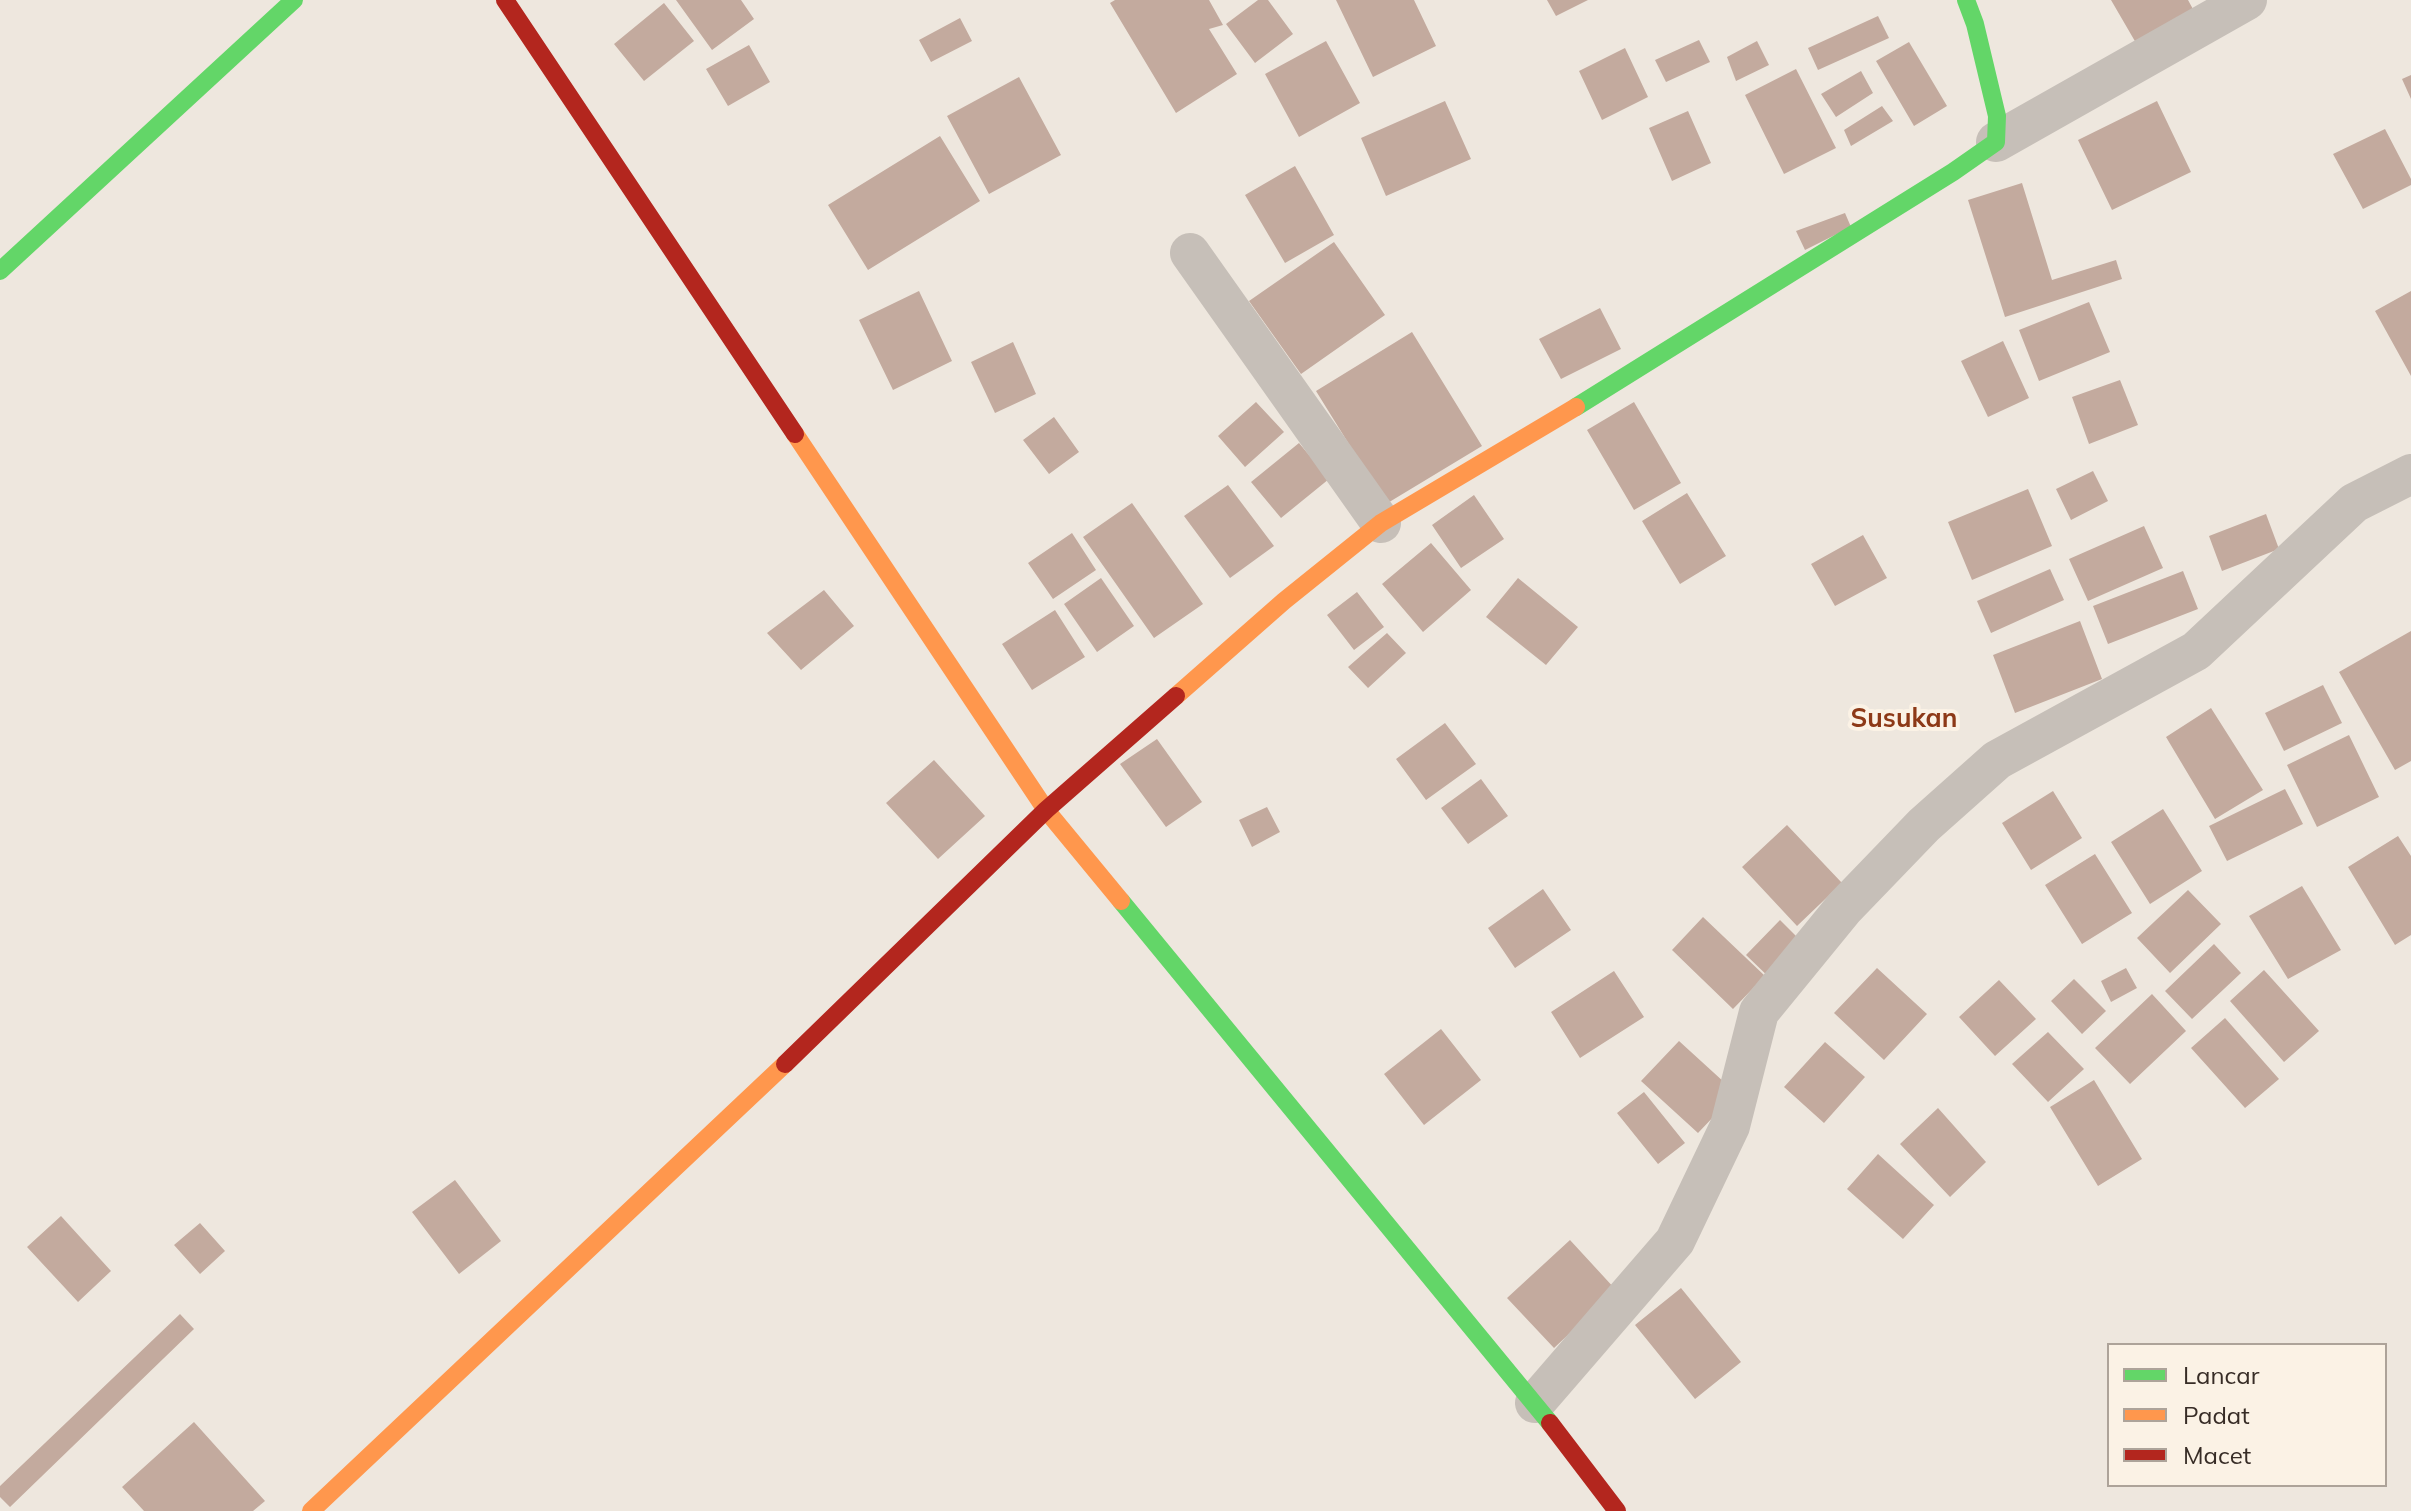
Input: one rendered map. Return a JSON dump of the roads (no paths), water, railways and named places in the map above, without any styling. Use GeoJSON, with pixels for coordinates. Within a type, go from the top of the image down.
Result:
{"type":"FeatureCollection","features":[{"type":"Feature","properties":{"kind":"street"},"geometry":{"type":"LineString","coordinates":[[0,271],[294,0]]}},
{"type":"Feature","properties":{"kind":"street"},"geometry":{"type":"LineString","coordinates":[[505,0],[1046,810],[1535,1403],[1617,1511]]}},
{"type":"Feature","properties":{"kind":"street"},"geometry":{"type":"LineString","coordinates":[[1966,0],[1975,24],[1997,116],[1996,142]]}},
{"type":"Feature","properties":{"kind":"street"},"geometry":{"type":"LineString","coordinates":[[311,1511],[848,1005],[1046,810],[1284,601],[1381,523],[1612,386],[1996,142],[2247,0]]}},
{"type":"Feature","properties":{"kind":"street"},"geometry":{"type":"LineString","coordinates":[[1190,253],[1381,523]]}},
{"type":"Feature","properties":{"kind":"street"},"geometry":{"type":"LineString","coordinates":[[1535,1403],[1675,1241],[1730,1126],[1759,1012],[1844,908],[1924,825],[1997,760],[2196,651],[2354,503],[2411,474]]}},
{"type":"Feature","properties":{"kind":"district","name":"Susukan"},"geometry":{"type":"Point","coordinates":[1904,719]}}]}
